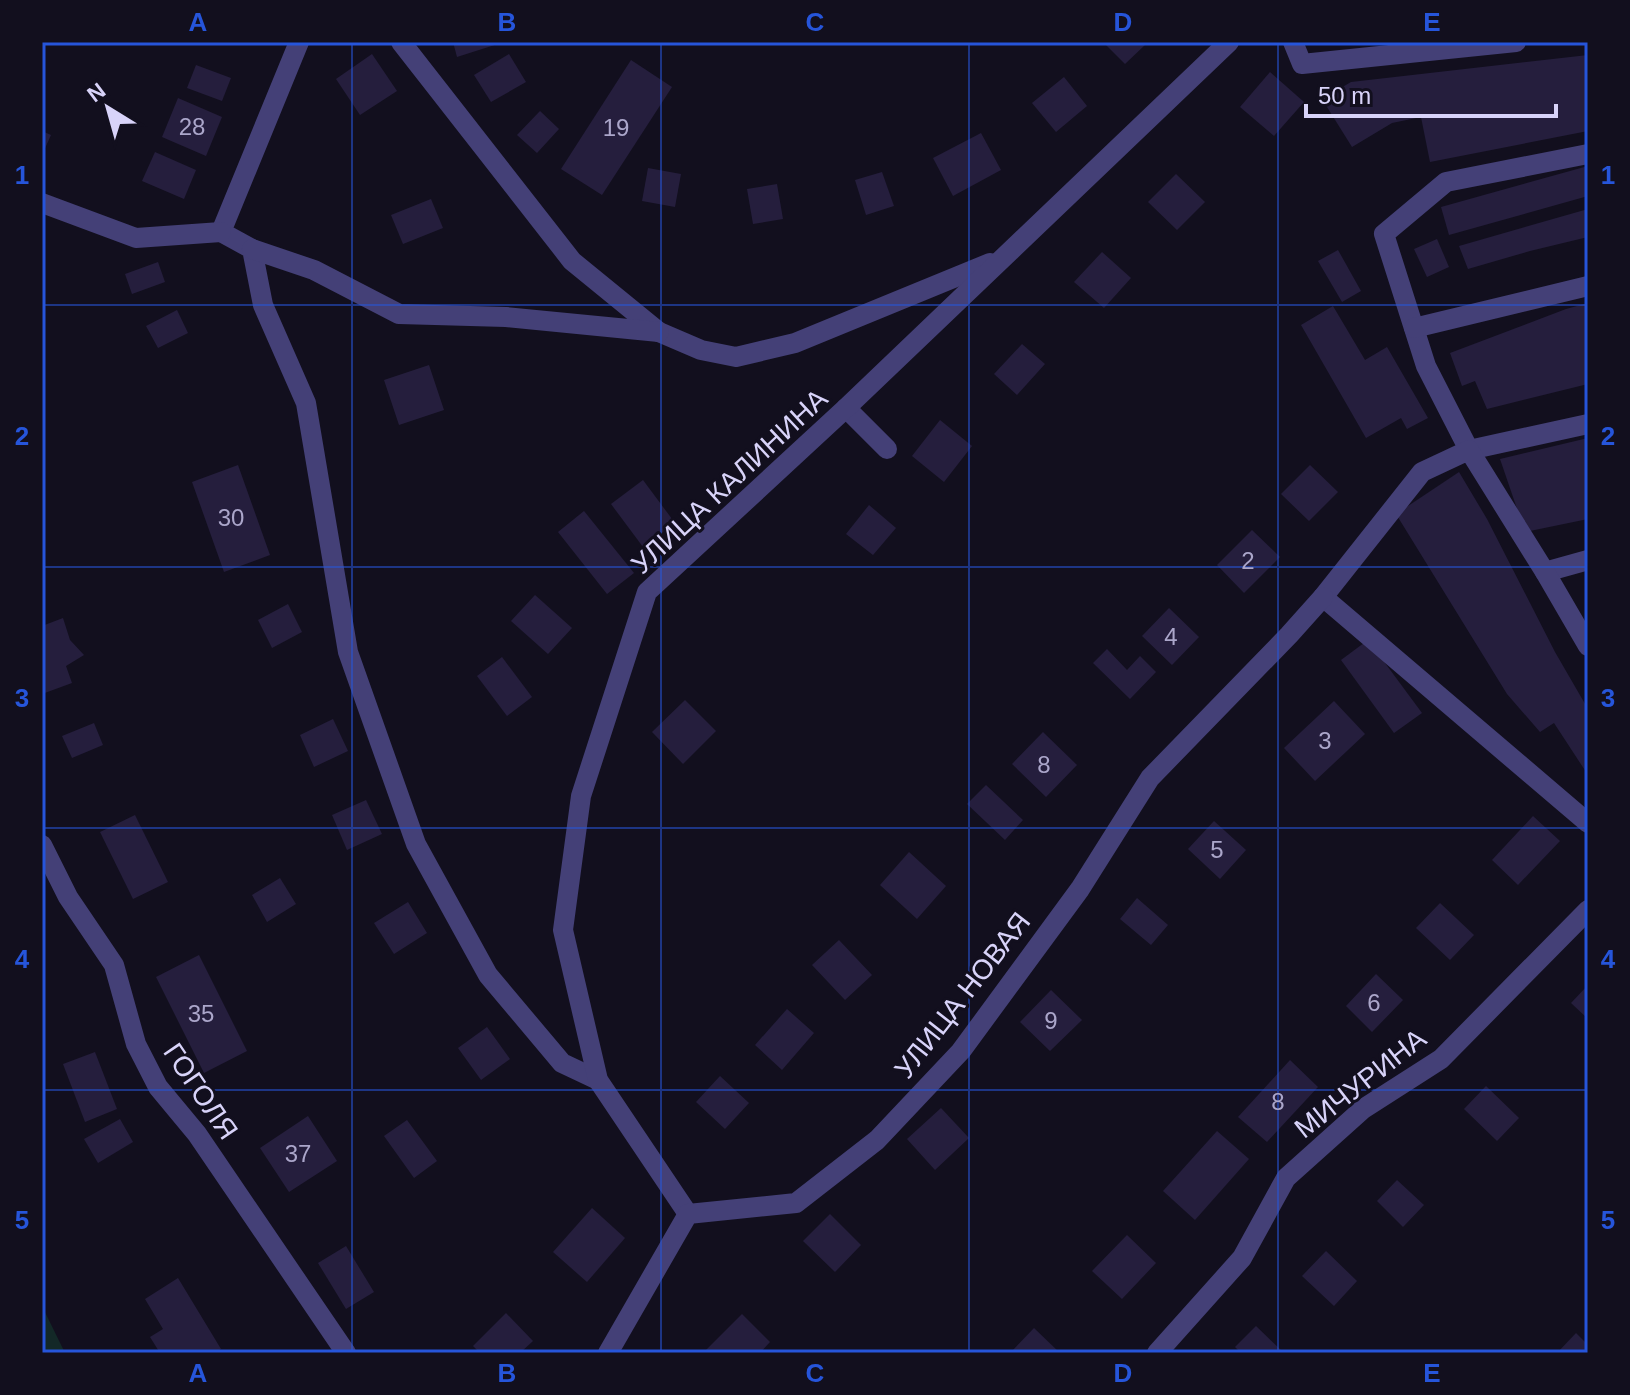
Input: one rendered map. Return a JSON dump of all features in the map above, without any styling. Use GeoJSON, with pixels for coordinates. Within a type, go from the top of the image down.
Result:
{"type":"FeatureCollection","features":[{"type":"Feature","properties":{"kind":"street"},"geometry":{"type":"LineString","coordinates":[[42,203],[136,238],[221,232],[299,42]]}},
{"type":"Feature","properties":{"kind":"street","name":"УЛИЦА КАЛИНИНА"},"geometry":{"type":"LineString","coordinates":[[401,42],[572,261],[659,332],[701,350],[736,357],[795,343],[1001,258]]}},
{"type":"Feature","properties":{"kind":"street","name":"УЛИЦА КАЛИНИНА"},"geometry":{"type":"LineString","coordinates":[[688,1214],[598,1080],[563,930],[581,796],[647,592],[846,408],[1229,42]]}},
{"type":"Feature","properties":{"kind":"street"},"geometry":{"type":"LineString","coordinates":[[1293,42],[1302,64],[1516,42]]}},
{"type":"Feature","properties":{"kind":"street"},"geometry":{"type":"LineString","coordinates":[[1588,154],[1446,182],[1384,234],[1426,366],[1469,450],[1588,646]]}},
{"type":"Feature","properties":{"kind":"street","name":"УЛИЦА КАЛИНИНА"},"geometry":{"type":"LineString","coordinates":[[221,232],[252,249],[314,270],[399,314],[506,317],[659,332]]}},
{"type":"Feature","properties":{"kind":"street"},"geometry":{"type":"LineString","coordinates":[[252,249],[263,305],[306,403],[348,652],[416,844],[488,975],[562,1063],[598,1080]]}},
{"type":"Feature","properties":{"kind":"street"},"geometry":{"type":"LineString","coordinates":[[1414,328],[1588,286]]}},
{"type":"Feature","properties":{"kind":"street"},"geometry":{"type":"LineString","coordinates":[[846,408],[887,449]]}},
{"type":"Feature","properties":{"kind":"street","name":"УЛИЦА НОВАЯ"},"geometry":{"type":"LineString","coordinates":[[688,1214],[796,1203],[877,1140],[961,1051],[1080,889],[1150,778],[1323,597],[1422,472],[1469,450],[1588,424]]}},
{"type":"Feature","properties":{"kind":"street"},"geometry":{"type":"LineString","coordinates":[[1545,572],[1588,560]]}},
{"type":"Feature","properties":{"kind":"street"},"geometry":{"type":"LineString","coordinates":[[1323,597],[1588,823]]}},
{"type":"Feature","properties":{"kind":"street","name":"ГОГОЛЯ"},"geometry":{"type":"LineString","coordinates":[[42,845],[68,897],[114,965],[136,1044],[158,1087],[197,1134],[346,1353]]}},
{"type":"Feature","properties":{"kind":"street","name":"МИЧУРИНА"},"geometry":{"type":"LineString","coordinates":[[1157,1353],[1242,1258],[1286,1178],[1363,1109],[1441,1059],[1588,910]]}},
{"type":"Feature","properties":{"kind":"street"},"geometry":{"type":"LineString","coordinates":[[608,1353],[688,1214]]}},
{"type":"Feature","properties":{"kind":"green space"},"geometry":{"type":"Polygon","coordinates":[[[42,1306],[65,1353],[42,1353],[42,1306]]]}},
{"type":"Feature","properties":{"kind":"building"},"geometry":{"type":"Polygon","coordinates":[[[453,42],[501,42],[501,43],[457,57],[453,42]]]}},
{"type":"Feature","properties":{"kind":"building"},"geometry":{"type":"Polygon","coordinates":[[[1103,42],[1144,42],[1146,44],[1125,64],[1103,42]]]}},
{"type":"Feature","properties":{"kind":"building"},"geometry":{"type":"Polygon","coordinates":[[[372,54],[397,91],[360,115],[336,79],[372,54]]]}},
{"type":"Feature","properties":{"kind":"building"},"geometry":{"type":"Polygon","coordinates":[[[509,54],[526,82],[491,102],[474,75],[509,54]]]}},
{"type":"Feature","properties":{"kind":"building"},"geometry":{"type":"Polygon","coordinates":[[[1588,55],[1588,131],[1430,162],[1421,117],[1392,123],[1352,147],[1322,99],[1351,82],[1588,55]]]}},
{"type":"Feature","properties":{"kind":"building"},"geometry":{"type":"Polygon","coordinates":[[[631,60],[672,87],[602,195],[561,169],[631,60]]]}},
{"type":"Feature","properties":{"kind":"building"},"geometry":{"type":"Polygon","coordinates":[[[196,65],[231,78],[222,101],[187,88],[196,65]]]}},
{"type":"Feature","properties":{"kind":"building"},"geometry":{"type":"Polygon","coordinates":[[[1270,72],[1304,102],[1274,136],[1240,107],[1270,72]]]}},
{"type":"Feature","properties":{"kind":"building"},"geometry":{"type":"Polygon","coordinates":[[[1064,77],[1087,106],[1056,132],[1032,103],[1064,77]]]}},
{"type":"Feature","properties":{"kind":"building"},"geometry":{"type":"Polygon","coordinates":[[[178,98],[222,117],[206,156],[162,137],[178,98]]]}},
{"type":"Feature","properties":{"kind":"building"},"geometry":{"type":"Polygon","coordinates":[[[540,111],[559,129],[537,153],[517,135],[540,111]]]}},
{"type":"Feature","properties":{"kind":"building"},"geometry":{"type":"Polygon","coordinates":[[[42,131],[51,135],[42,155],[42,131]]]}},
{"type":"Feature","properties":{"kind":"building"},"geometry":{"type":"Polygon","coordinates":[[[981,133],[1001,170],[953,196],[933,158],[981,133]]]}},
{"type":"Feature","properties":{"kind":"building"},"geometry":{"type":"Polygon","coordinates":[[[155,152],[196,170],[184,199],[142,181],[155,152]]]}},
{"type":"Feature","properties":{"kind":"building"},"geometry":{"type":"Polygon","coordinates":[[[1588,166],[1588,196],[1449,235],[1441,207],[1588,166]]]}},
{"type":"Feature","properties":{"kind":"building"},"geometry":{"type":"Polygon","coordinates":[[[648,168],[681,174],[675,207],[642,201],[648,168]]]}},
{"type":"Feature","properties":{"kind":"building"},"geometry":{"type":"Polygon","coordinates":[[[882,172],[894,206],[866,215],[855,180],[882,172]]]}},
{"type":"Feature","properties":{"kind":"building"},"geometry":{"type":"Polygon","coordinates":[[[1176,174],[1205,202],[1177,230],[1148,202],[1176,174]]]}},
{"type":"Feature","properties":{"kind":"building"},"geometry":{"type":"Polygon","coordinates":[[[777,184],[783,219],[753,224],[747,189],[777,184]]]}},
{"type":"Feature","properties":{"kind":"building"},"geometry":{"type":"Polygon","coordinates":[[[431,199],[443,228],[403,244],[391,215],[431,199]]]}},
{"type":"Feature","properties":{"kind":"building"},"geometry":{"type":"Polygon","coordinates":[[[1588,209],[1588,237],[1468,269],[1459,246],[1588,209]]]}},
{"type":"Feature","properties":{"kind":"building"},"geometry":{"type":"Polygon","coordinates":[[[1437,239],[1449,267],[1427,277],[1414,249],[1437,239]]]}},
{"type":"Feature","properties":{"kind":"building"},"geometry":{"type":"Polygon","coordinates":[[[1338,250],[1361,291],[1342,302],[1318,261],[1338,250]]]}},
{"type":"Feature","properties":{"kind":"building"},"geometry":{"type":"Polygon","coordinates":[[[1102,252],[1131,278],[1104,308],[1074,282],[1102,252]]]}},
{"type":"Feature","properties":{"kind":"building"},"geometry":{"type":"Polygon","coordinates":[[[158,262],[165,282],[132,294],[125,274],[158,262]]]}},
{"type":"Feature","properties":{"kind":"building"},"geometry":{"type":"Polygon","coordinates":[[[1588,303],[1588,384],[1487,409],[1475,381],[1462,386],[1450,353],[1588,303]]]}},
{"type":"Feature","properties":{"kind":"building"},"geometry":{"type":"Polygon","coordinates":[[[1333,306],[1365,360],[1387,347],[1428,418],[1407,429],[1401,418],[1366,438],[1301,325],[1333,306]]]}},
{"type":"Feature","properties":{"kind":"building"},"geometry":{"type":"Polygon","coordinates":[[[177,310],[188,333],[158,348],[146,326],[177,310]]]}},
{"type":"Feature","properties":{"kind":"building"},"geometry":{"type":"Polygon","coordinates":[[[1022,344],[1045,364],[1017,395],[994,374],[1022,344]]]}},
{"type":"Feature","properties":{"kind":"building"},"geometry":{"type":"Polygon","coordinates":[[[429,365],[444,410],[399,425],[384,380],[429,365]]]}},
{"type":"Feature","properties":{"kind":"building"},"geometry":{"type":"Polygon","coordinates":[[[940,420],[972,446],[944,482],[912,456],[940,420]]]}},
{"type":"Feature","properties":{"kind":"building"},"geometry":{"type":"Polygon","coordinates":[[[1588,438],[1588,519],[1525,532],[1500,459],[1588,438]]]}},
{"type":"Feature","properties":{"kind":"building"},"geometry":{"type":"Polygon","coordinates":[[[238,465],[270,555],[224,572],[192,482],[238,465]]]}},
{"type":"Feature","properties":{"kind":"building"},"geometry":{"type":"Polygon","coordinates":[[[1310,465],[1338,492],[1309,521],[1281,494],[1310,465]]]}},
{"type":"Feature","properties":{"kind":"building"},"geometry":{"type":"Polygon","coordinates":[[[1459,472],[1588,709],[1588,775],[1554,723],[1540,732],[1507,694],[1396,514],[1459,472]]]}},
{"type":"Feature","properties":{"kind":"building"},"geometry":{"type":"Polygon","coordinates":[[[643,480],[675,523],[643,547],[611,504],[643,480]]]}},
{"type":"Feature","properties":{"kind":"building"},"geometry":{"type":"Polygon","coordinates":[[[869,505],[896,528],[873,555],[846,534],[869,505]]]}},
{"type":"Feature","properties":{"kind":"building"},"geometry":{"type":"Polygon","coordinates":[[[584,511],[634,573],[607,594],[558,532],[584,511]]]}},
{"type":"Feature","properties":{"kind":"building"},"geometry":{"type":"Polygon","coordinates":[[[1252,530],[1280,557],[1244,593],[1217,565],[1252,530]]]}},
{"type":"Feature","properties":{"kind":"building"},"geometry":{"type":"Polygon","coordinates":[[[535,595],[572,628],[548,654],[511,621],[535,595]]]}},
{"type":"Feature","properties":{"kind":"building"},"geometry":{"type":"Polygon","coordinates":[[[288,604],[302,632],[272,648],[258,620],[288,604]]]}},
{"type":"Feature","properties":{"kind":"building"},"geometry":{"type":"Polygon","coordinates":[[[1169,608],[1199,637],[1172,665],[1142,636],[1169,608]]]}},
{"type":"Feature","properties":{"kind":"building"},"geometry":{"type":"Polygon","coordinates":[[[63,618],[70,640],[84,655],[66,666],[72,683],[42,694],[42,626],[63,618]]]}},
{"type":"Feature","properties":{"kind":"building"},"geometry":{"type":"Polygon","coordinates":[[[1368,640],[1422,713],[1394,733],[1341,660],[1368,640]]]}},
{"type":"Feature","properties":{"kind":"building"},"geometry":{"type":"Polygon","coordinates":[[[1107,649],[1127,670],[1140,656],[1156,672],[1130,699],[1093,663],[1107,649]]]}},
{"type":"Feature","properties":{"kind":"building"},"geometry":{"type":"Polygon","coordinates":[[[502,657],[532,697],[507,716],[477,676],[502,657]]]}},
{"type":"Feature","properties":{"kind":"building"},"geometry":{"type":"Polygon","coordinates":[[[685,700],[716,731],[683,764],[652,732],[685,700]]]}},
{"type":"Feature","properties":{"kind":"building"},"geometry":{"type":"Polygon","coordinates":[[[1334,701],[1365,734],[1315,781],[1284,748],[1334,701]]]}},
{"type":"Feature","properties":{"kind":"building"},"geometry":{"type":"Polygon","coordinates":[[[333,719],[348,751],[314,767],[300,735],[333,719]]]}},
{"type":"Feature","properties":{"kind":"building"},"geometry":{"type":"Polygon","coordinates":[[[94,723],[103,745],[72,758],[62,736],[94,723]]]}},
{"type":"Feature","properties":{"kind":"building"},"geometry":{"type":"Polygon","coordinates":[[[1043,732],[1077,765],[1046,797],[1012,764],[1043,732]]]}},
{"type":"Feature","properties":{"kind":"building"},"geometry":{"type":"Polygon","coordinates":[[[986,785],[1023,820],[1005,840],[967,804],[986,785]]]}},
{"type":"Feature","properties":{"kind":"building"},"geometry":{"type":"Polygon","coordinates":[[[366,800],[382,834],[347,850],[332,815],[366,800]]]}},
{"type":"Feature","properties":{"kind":"building"},"geometry":{"type":"Polygon","coordinates":[[[135,815],[168,882],[133,899],[100,832],[135,815]]]}},
{"type":"Feature","properties":{"kind":"building"},"geometry":{"type":"Polygon","coordinates":[[[1533,816],[1560,841],[1518,885],[1492,860],[1533,816]]]}},
{"type":"Feature","properties":{"kind":"building"},"geometry":{"type":"Polygon","coordinates":[[[1214,821],[1246,850],[1220,879],[1188,849],[1214,821]]]}},
{"type":"Feature","properties":{"kind":"building"},"geometry":{"type":"Polygon","coordinates":[[[909,852],[946,886],[917,919],[880,885],[909,852]]]}},
{"type":"Feature","properties":{"kind":"building"},"geometry":{"type":"Polygon","coordinates":[[[280,878],[296,904],[267,922],[252,895],[280,878]]]}},
{"type":"Feature","properties":{"kind":"building"},"geometry":{"type":"Polygon","coordinates":[[[1137,898],[1168,925],[1151,945],[1120,919],[1137,898]]]}},
{"type":"Feature","properties":{"kind":"building"},"geometry":{"type":"Polygon","coordinates":[[[408,902],[427,933],[394,954],[374,923],[408,902]]]}},
{"type":"Feature","properties":{"kind":"building"},"geometry":{"type":"Polygon","coordinates":[[[1440,903],[1474,935],[1450,960],[1416,928],[1440,903]]]}},
{"type":"Feature","properties":{"kind":"building"},"geometry":{"type":"Polygon","coordinates":[[[839,940],[872,975],[845,1000],[812,965],[839,940]]]}},
{"type":"Feature","properties":{"kind":"building"},"geometry":{"type":"Polygon","coordinates":[[[199,955],[247,1051],[204,1073],[156,977],[199,955]]]}},
{"type":"Feature","properties":{"kind":"building"},"geometry":{"type":"Polygon","coordinates":[[[1376,974],[1403,1000],[1372,1032],[1346,1006],[1376,974]]]}},
{"type":"Feature","properties":{"kind":"building"},"geometry":{"type":"Polygon","coordinates":[[[1588,985],[1588,1019],[1571,1003],[1588,985]]]}},
{"type":"Feature","properties":{"kind":"building"},"geometry":{"type":"Polygon","coordinates":[[[1051,990],[1082,1020],[1050,1051],[1020,1022],[1051,990]]]}},
{"type":"Feature","properties":{"kind":"building"},"geometry":{"type":"Polygon","coordinates":[[[787,1009],[814,1033],[782,1070],[755,1045],[787,1009]]]}},
{"type":"Feature","properties":{"kind":"building"},"geometry":{"type":"Polygon","coordinates":[[[487,1027],[510,1059],[481,1080],[458,1048],[487,1027]]]}},
{"type":"Feature","properties":{"kind":"building"},"geometry":{"type":"Polygon","coordinates":[[[95,1052],[117,1109],[85,1122],[63,1064],[95,1052]]]}},
{"type":"Feature","properties":{"kind":"building"},"geometry":{"type":"Polygon","coordinates":[[[1290,1060],[1318,1087],[1267,1142],[1238,1117],[1290,1060]]]}},
{"type":"Feature","properties":{"kind":"building"},"geometry":{"type":"Polygon","coordinates":[[[720,1076],[749,1103],[725,1129],[696,1102],[720,1076]]]}},
{"type":"Feature","properties":{"kind":"building"},"geometry":{"type":"Polygon","coordinates":[[[1486,1086],[1519,1118],[1497,1141],[1464,1109],[1486,1086]]]}},
{"type":"Feature","properties":{"kind":"building"},"geometry":{"type":"Polygon","coordinates":[[[941,1108],[969,1138],[935,1170],[907,1139],[941,1108]]]}},
{"type":"Feature","properties":{"kind":"building"},"geometry":{"type":"Polygon","coordinates":[[[308,1116],[337,1161],[289,1192],[260,1148],[308,1116]]]}},
{"type":"Feature","properties":{"kind":"building"},"geometry":{"type":"Polygon","coordinates":[[[120,1119],[133,1142],[98,1163],[84,1139],[120,1119]]]}},
{"type":"Feature","properties":{"kind":"building"},"geometry":{"type":"Polygon","coordinates":[[[407,1120],[437,1161],[414,1178],[384,1136],[407,1120]]]}},
{"type":"Feature","properties":{"kind":"building"},"geometry":{"type":"Polygon","coordinates":[[[1217,1131],[1249,1159],[1195,1220],[1163,1191],[1217,1131]]]}},
{"type":"Feature","properties":{"kind":"building"},"geometry":{"type":"Polygon","coordinates":[[[1397,1180],[1424,1205],[1403,1227],[1377,1201],[1397,1180]]]}},
{"type":"Feature","properties":{"kind":"building"},"geometry":{"type":"Polygon","coordinates":[[[592,1208],[625,1238],[587,1282],[553,1252],[592,1208]]]}},
{"type":"Feature","properties":{"kind":"building"},"geometry":{"type":"Polygon","coordinates":[[[830,1214],[861,1245],[835,1272],[803,1241],[830,1214]]]}},
{"type":"Feature","properties":{"kind":"building"},"geometry":{"type":"Polygon","coordinates":[[[1127,1235],[1156,1263],[1122,1299],[1092,1271],[1127,1235]]]}},
{"type":"Feature","properties":{"kind":"building"},"geometry":{"type":"Polygon","coordinates":[[[346,1246],[374,1292],[346,1309],[318,1263],[346,1246]]]}},
{"type":"Feature","properties":{"kind":"building"},"geometry":{"type":"Polygon","coordinates":[[[1326,1251],[1357,1281],[1334,1306],[1302,1276],[1326,1251]]]}},
{"type":"Feature","properties":{"kind":"building"},"geometry":{"type":"Polygon","coordinates":[[[178,1278],[221,1349],[214,1353],[160,1353],[150,1337],[163,1329],[145,1299],[178,1278]]]}},
{"type":"Feature","properties":{"kind":"building"},"geometry":{"type":"Polygon","coordinates":[[[506,1313],[533,1341],[520,1353],[480,1353],[473,1346],[506,1313]]]}},
{"type":"Feature","properties":{"kind":"building"},"geometry":{"type":"Polygon","coordinates":[[[742,1314],[770,1342],[760,1353],[703,1353],[742,1314]]]}},
{"type":"Feature","properties":{"kind":"building"},"geometry":{"type":"Polygon","coordinates":[[[1256,1326],[1284,1353],[1241,1353],[1235,1347],[1256,1326]]]}},
{"type":"Feature","properties":{"kind":"building"},"geometry":{"type":"Polygon","coordinates":[[[1034,1328],[1060,1353],[1010,1353],[1034,1328]]]}},
{"type":"Feature","properties":{"kind":"building"},"geometry":{"type":"Polygon","coordinates":[[[1576,1333],[1588,1345],[1588,1353],[1557,1353],[1576,1333]]]}}]}
